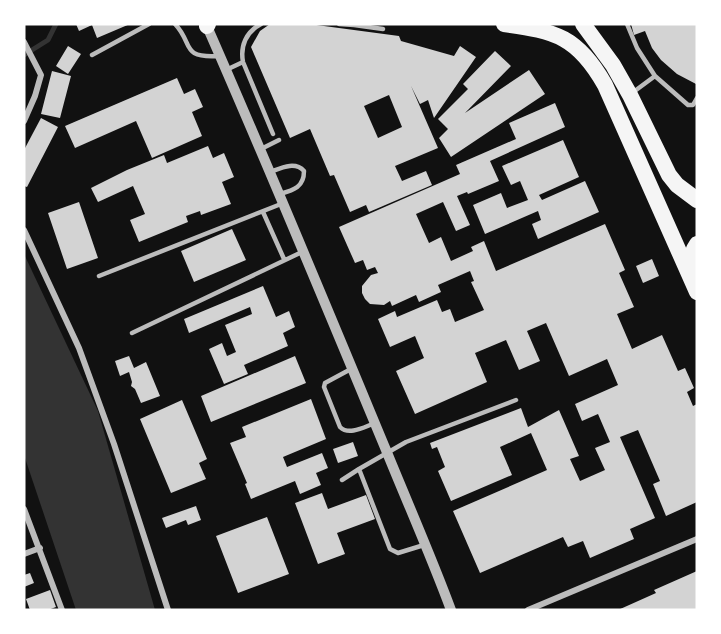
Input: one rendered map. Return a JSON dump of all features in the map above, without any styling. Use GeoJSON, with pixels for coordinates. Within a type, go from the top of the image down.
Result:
{"type":"FeatureCollection","features":[{"type":"Feature","properties":{"kind":"highway"},"geometry":{"type":"LineString","coordinates":[[504,24],[558,36],[578,47],[588,58],[605,85],[697,292]]}},
{"type":"Feature","properties":{"kind":"highway"},"geometry":{"type":"LineString","coordinates":[[583,24],[613,65],[630,94],[669,175],[677,185],[697,200]]}},
{"type":"Feature","properties":{"kind":"highway"},"geometry":{"type":"LineString","coordinates":[[689,272],[697,244]]}},
{"type":"Feature","properties":{"kind":"street"},"geometry":{"type":"LineString","coordinates":[[207,24],[305,251],[427,544],[451,610]]}},
{"type":"Feature","properties":{"kind":"street"},"geometry":{"type":"LineString","coordinates":[[24,122],[42,75],[25,44]]}},
{"type":"Feature","properties":{"kind":"street"},"geometry":{"type":"LineString","coordinates":[[24,230],[79,348],[121,466],[168,610]]}},
{"type":"Feature","properties":{"kind":"street"},"geometry":{"type":"LineString","coordinates":[[24,509],[63,610]]}},
{"type":"Feature","properties":{"kind":"street"},"geometry":{"type":"LineString","coordinates":[[528,610],[697,539]]}},
{"type":"Feature","properties":{"kind":"street"},"geometry":{"type":"LineString","coordinates":[[24,554],[39,548]]}},
{"type":"Feature","properties":{"kind":"lane"},"geometry":{"type":"LineString","coordinates":[[92,55],[149,24]]}},
{"type":"Feature","properties":{"kind":"lane"},"geometry":{"type":"LineString","coordinates":[[175,24],[195,55],[220,56]]}},
{"type":"Feature","properties":{"kind":"lane"},"geometry":{"type":"LineString","coordinates":[[261,24],[250,32],[245,40],[242,48],[243,62],[273,135]]}},
{"type":"Feature","properties":{"kind":"lane"},"geometry":{"type":"LineString","coordinates":[[339,24],[382,29]]}},
{"type":"Feature","properties":{"kind":"lane"},"geometry":{"type":"LineString","coordinates":[[627,24],[637,48],[655,76],[688,105],[693,105],[697,98]]}},
{"type":"Feature","properties":{"kind":"lane"},"geometry":{"type":"LineString","coordinates":[[226,70],[243,62]]}},
{"type":"Feature","properties":{"kind":"lane"},"geometry":{"type":"LineString","coordinates":[[630,94],[655,76]]}},
{"type":"Feature","properties":{"kind":"lane"},"geometry":{"type":"LineString","coordinates":[[261,149],[279,140]]}},
{"type":"Feature","properties":{"kind":"lane"},"geometry":{"type":"LineString","coordinates":[[99,276],[262,212],[300,186],[304,177],[304,171],[293,165],[270,172]]}},
{"type":"Feature","properties":{"kind":"lane"},"geometry":{"type":"LineString","coordinates":[[262,212],[284,260]]}},
{"type":"Feature","properties":{"kind":"lane"},"geometry":{"type":"LineString","coordinates":[[132,333],[305,251]]}},
{"type":"Feature","properties":{"kind":"lane"},"geometry":{"type":"LineString","coordinates":[[353,368],[325,383],[324,387],[340,427],[344,431],[349,432],[375,423]]}},
{"type":"Feature","properties":{"kind":"lane"},"geometry":{"type":"LineString","coordinates":[[342,480],[406,442],[516,400]]}},
{"type":"Feature","properties":{"kind":"lane"},"geometry":{"type":"LineString","coordinates":[[359,469],[390,549],[398,554],[427,544]]}},
{"type":"Feature","properties":{"kind":"shaded area"},"geometry":{"type":"Polygon","coordinates":[[[24,254],[98,411],[155,610],[76,610],[24,455],[24,254]]]}},
{"type":"Feature","properties":{"kind":"building"},"geometry":{"type":"Polygon","coordinates":[[[76,24],[130,24],[97,38],[92,25],[79,31],[76,24]]]}},
{"type":"Feature","properties":{"kind":"building"},"geometry":{"type":"Polygon","coordinates":[[[270,24],[309,24],[399,36],[401,41],[454,56],[460,46],[476,57],[434,118],[428,100],[420,104],[411,86],[438,148],[395,166],[402,181],[426,171],[432,185],[369,212],[366,205],[350,212],[334,175],[330,176],[310,129],[290,138],[251,47],[260,31],[270,24]],[[389,95],[364,106],[378,138],[402,127],[389,95]]]}},
{"type":"Feature","properties":{"kind":"building"},"geometry":{"type":"Polygon","coordinates":[[[631,24],[697,24],[696,84],[677,74],[661,60],[652,48],[645,31],[634,35],[631,24]]]}},
{"type":"Feature","properties":{"kind":"building"},"geometry":{"type":"Polygon","coordinates":[[[68,46],[81,54],[68,74],[56,66],[68,46]]]}},
{"type":"Feature","properties":{"kind":"building"},"geometry":{"type":"Polygon","coordinates":[[[495,51],[511,66],[465,113],[529,70],[545,94],[451,157],[439,138],[448,129],[438,119],[468,89],[463,84],[495,51]]]}},
{"type":"Feature","properties":{"kind":"building"},"geometry":{"type":"Polygon","coordinates":[[[52,71],[71,76],[60,118],[41,114],[52,71]]]}},
{"type":"Feature","properties":{"kind":"building"},"geometry":{"type":"Polygon","coordinates":[[[177,78],[184,94],[195,89],[203,107],[192,112],[202,136],[152,158],[136,121],[75,148],[65,126],[177,78]]]}},
{"type":"Feature","properties":{"kind":"building"},"geometry":{"type":"Polygon","coordinates":[[[555,103],[565,127],[490,161],[499,181],[468,194],[467,192],[457,196],[470,225],[456,231],[443,202],[416,214],[429,243],[441,237],[451,261],[473,251],[471,247],[484,241],[496,271],[605,224],[625,270],[619,273],[634,307],[617,314],[632,349],[662,335],[678,371],[685,368],[694,388],[687,392],[693,406],[697,404],[697,502],[666,516],[653,484],[660,481],[638,430],[620,437],[655,518],[630,529],[634,539],[590,558],[583,541],[568,547],[563,537],[480,573],[453,511],[547,470],[531,433],[500,447],[512,475],[451,501],[438,471],[445,467],[437,447],[432,449],[430,443],[521,408],[528,427],[559,410],[579,456],[570,459],[580,481],[605,470],[595,448],[610,442],[598,414],[582,421],[575,404],[618,385],[607,359],[569,376],[546,323],[527,331],[540,361],[519,370],[506,340],[475,353],[487,382],[415,414],[396,371],[424,358],[415,336],[390,347],[378,319],[395,311],[397,317],[437,300],[442,312],[450,309],[455,322],[484,310],[471,282],[474,281],[470,271],[438,285],[441,292],[419,302],[416,295],[392,306],[390,301],[384,305],[370,304],[362,293],[362,286],[371,275],[378,273],[375,267],[367,270],[363,260],[355,263],[339,227],[460,174],[456,165],[516,139],[509,123],[555,103]]]}},
{"type":"Feature","properties":{"kind":"building"},"geometry":{"type":"Polygon","coordinates":[[[41,118],[58,127],[27,187],[24,186],[24,150],[41,118]]]}},
{"type":"Feature","properties":{"kind":"building"},"geometry":{"type":"Polygon","coordinates":[[[563,140],[579,177],[539,195],[542,200],[585,181],[599,212],[538,239],[532,224],[541,220],[538,211],[485,234],[473,205],[501,193],[507,208],[528,200],[520,181],[511,185],[502,166],[563,140]]]}},
{"type":"Feature","properties":{"kind":"building"},"geometry":{"type":"Polygon","coordinates":[[[208,146],[213,158],[224,153],[234,177],[222,182],[231,204],[201,215],[200,211],[186,216],[188,222],[139,242],[130,220],[145,214],[133,186],[98,202],[91,188],[164,155],[167,163],[208,146]]]}},
{"type":"Feature","properties":{"kind":"building"},"geometry":{"type":"Polygon","coordinates":[[[79,202],[98,258],[67,269],[48,213],[79,202]]]}},
{"type":"Feature","properties":{"kind":"building"},"geometry":{"type":"Polygon","coordinates":[[[232,229],[246,260],[194,282],[181,251],[232,229]]]}},
{"type":"Feature","properties":{"kind":"building"},"geometry":{"type":"Polygon","coordinates":[[[652,259],[659,276],[643,283],[636,266],[652,259]]]}},
{"type":"Feature","properties":{"kind":"building"},"geometry":{"type":"Polygon","coordinates":[[[263,286],[276,317],[289,311],[295,327],[283,333],[288,346],[244,365],[248,374],[224,384],[209,349],[222,343],[227,356],[236,352],[225,325],[252,314],[250,307],[189,333],[184,319],[263,286]]]}},
{"type":"Feature","properties":{"kind":"building"},"geometry":{"type":"Polygon","coordinates":[[[129,356],[134,368],[146,362],[160,396],[141,403],[135,389],[131,386],[129,372],[120,376],[115,361],[129,356]]]}},
{"type":"Feature","properties":{"kind":"building"},"geometry":{"type":"Polygon","coordinates":[[[295,356],[306,383],[211,422],[201,396],[295,356]]]}},
{"type":"Feature","properties":{"kind":"building"},"geometry":{"type":"Polygon","coordinates":[[[311,399],[326,439],[283,457],[287,467],[322,453],[328,468],[316,473],[321,485],[300,494],[295,481],[251,499],[245,484],[247,483],[230,443],[246,437],[242,427],[311,399]]]}},
{"type":"Feature","properties":{"kind":"building"},"geometry":{"type":"Polygon","coordinates":[[[182,400],[207,459],[199,463],[206,479],[171,493],[140,419],[182,400]]]}},
{"type":"Feature","properties":{"kind":"building"},"geometry":{"type":"Polygon","coordinates":[[[353,442],[358,456],[338,463],[333,449],[353,442]]]}},
{"type":"Feature","properties":{"kind":"building"},"geometry":{"type":"Polygon","coordinates":[[[322,493],[328,509],[366,495],[375,519],[337,533],[345,554],[318,564],[295,503],[322,493]]]}},
{"type":"Feature","properties":{"kind":"building"},"geometry":{"type":"Polygon","coordinates":[[[196,506],[201,520],[188,525],[186,520],[166,528],[162,518],[196,506]]]}},
{"type":"Feature","properties":{"kind":"building"},"geometry":{"type":"Polygon","coordinates":[[[267,517],[289,574],[238,593],[216,536],[267,517]]]}},
{"type":"Feature","properties":{"kind":"building"},"geometry":{"type":"Polygon","coordinates":[[[697,571],[697,610],[618,610],[656,593],[654,590],[697,571]]]}},
{"type":"Feature","properties":{"kind":"building"},"geometry":{"type":"Polygon","coordinates":[[[30,573],[34,583],[24,587],[24,575],[30,573]]]}},
{"type":"Feature","properties":{"kind":"building"},"geometry":{"type":"Polygon","coordinates":[[[50,590],[56,607],[48,610],[30,610],[26,599],[50,590]]]}},
{"type":"Feature","properties":{"kind":"waterway"},"geometry":{"type":"LineString","coordinates":[[24,55],[48,40],[56,24]]}}]}
